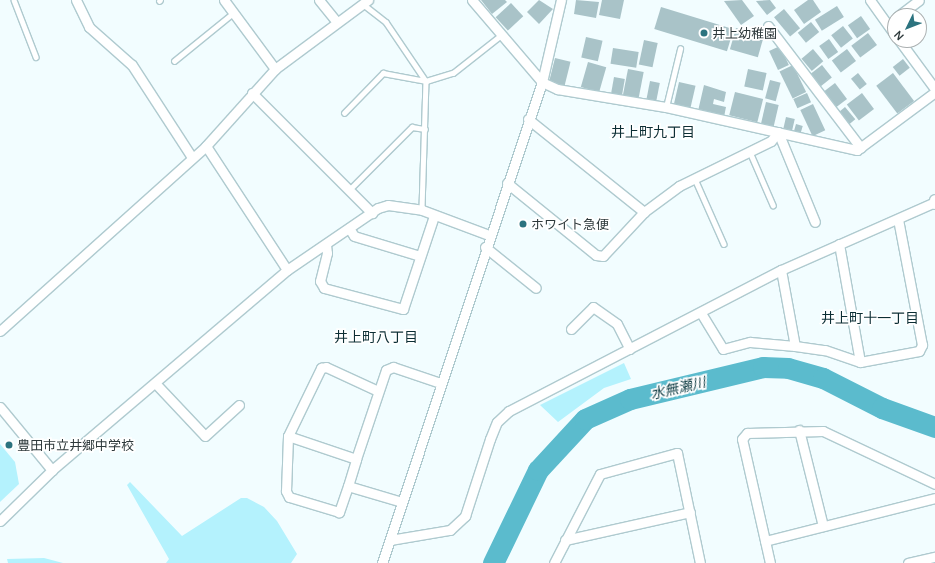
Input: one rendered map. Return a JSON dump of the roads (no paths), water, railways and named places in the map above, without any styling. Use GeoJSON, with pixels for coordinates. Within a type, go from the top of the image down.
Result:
{"type":"FeatureCollection","features":[{"type":"Feature","properties":{"kind":"street"},"geometry":{"type":"LineString","coordinates":[[76,0],[89,26],[132,65],[192,156]]}},
{"type":"Feature","properties":{"kind":"street"},"geometry":{"type":"LineString","coordinates":[[224,0],[232,14],[275,69]]}},
{"type":"Feature","properties":{"kind":"street"},"geometry":{"type":"LineString","coordinates":[[319,0],[337,22]]}},
{"type":"Feature","properties":{"kind":"street"},"geometry":{"type":"LineString","coordinates":[[472,0],[500,36],[542,82],[557,89],[666,107],[778,132],[861,148],[935,92]]}},
{"type":"Feature","properties":{"kind":"street"},"geometry":{"type":"LineString","coordinates":[[382,563],[485,247],[542,82],[561,0]]}},
{"type":"Feature","properties":{"kind":"street"},"geometry":{"type":"LineString","coordinates":[[870,0],[887,24]]}},
{"type":"Feature","properties":{"kind":"street"},"geometry":{"type":"LineString","coordinates":[[908,8],[919,0]]}},
{"type":"Feature","properties":{"kind":"street"},"geometry":{"type":"LineString","coordinates":[[0,331],[192,156],[206,146],[275,69],[365,2]]}},
{"type":"Feature","properties":{"kind":"street"},"geometry":{"type":"LineString","coordinates":[[768,26],[861,148]]}},
{"type":"Feature","properties":{"kind":"street"},"geometry":{"type":"LineString","coordinates":[[905,48],[935,89]]}},
{"type":"Feature","properties":{"kind":"street"},"geometry":{"type":"LineString","coordinates":[[252,93],[372,213]]}},
{"type":"Feature","properties":{"kind":"street"},"geometry":{"type":"LineString","coordinates":[[528,119],[644,212]]}},
{"type":"Feature","properties":{"kind":"street"},"geometry":{"type":"LineString","coordinates":[[507,182],[596,255],[603,256],[644,212],[679,186],[771,141],[778,132]]}},
{"type":"Feature","properties":{"kind":"street"},"geometry":{"type":"LineString","coordinates":[[778,132],[815,222]]}},
{"type":"Feature","properties":{"kind":"street"},"geometry":{"type":"LineString","coordinates":[[206,146],[287,270]]}},
{"type":"Feature","properties":{"kind":"street"},"geometry":{"type":"LineString","coordinates":[[390,540],[450,530],[465,516],[497,422],[509,411],[701,313],[781,270],[935,202]]}},
{"type":"Feature","properties":{"kind":"street"},"geometry":{"type":"LineString","coordinates":[[0,521],[52,470],[156,384],[287,270],[383,205],[422,210],[434,216],[489,235]]}},
{"type":"Feature","properties":{"kind":"street"},"geometry":{"type":"LineString","coordinates":[[326,245],[327,253],[320,281],[324,288],[396,310],[403,309],[434,216]]}},
{"type":"Feature","properties":{"kind":"street"},"geometry":{"type":"LineString","coordinates":[[701,313],[723,349],[750,342],[795,346],[825,350],[860,362],[919,351],[922,345],[898,219]]}},
{"type":"Feature","properties":{"kind":"street"},"geometry":{"type":"LineString","coordinates":[[349,228],[354,236],[420,256]]}},
{"type":"Feature","properties":{"kind":"street"},"geometry":{"type":"LineString","coordinates":[[839,244],[860,362]]}},
{"type":"Feature","properties":{"kind":"street"},"geometry":{"type":"LineString","coordinates":[[485,247],[536,288]]}},
{"type":"Feature","properties":{"kind":"street"},"geometry":{"type":"LineString","coordinates":[[781,270],[795,346]]}},
{"type":"Feature","properties":{"kind":"street"},"geometry":{"type":"LineString","coordinates":[[571,329],[593,307],[617,324],[630,349]]}},
{"type":"Feature","properties":{"kind":"street"},"geometry":{"type":"LineString","coordinates":[[378,391],[326,367],[321,368],[288,436],[286,490],[289,497],[340,512],[378,391],[389,368],[440,383]]}},
{"type":"Feature","properties":{"kind":"street"},"geometry":{"type":"LineString","coordinates":[[156,384],[205,436],[240,405]]}},
{"type":"Feature","properties":{"kind":"street"},"geometry":{"type":"LineString","coordinates":[[0,407],[52,470]]}},
{"type":"Feature","properties":{"kind":"street"},"geometry":{"type":"LineString","coordinates":[[799,430],[823,526]]}},
{"type":"Feature","properties":{"kind":"street"},"geometry":{"type":"LineString","coordinates":[[770,563],[742,439],[748,433],[799,430],[823,431],[935,484]]}},
{"type":"Feature","properties":{"kind":"street"},"geometry":{"type":"LineString","coordinates":[[288,436],[356,459]]}},
{"type":"Feature","properties":{"kind":"street"},"geometry":{"type":"LineString","coordinates":[[554,563],[600,474],[677,453],[700,563]]}},
{"type":"Feature","properties":{"kind":"street"},"geometry":{"type":"LineString","coordinates":[[348,486],[402,502]]}},
{"type":"Feature","properties":{"kind":"street"},"geometry":{"type":"LineString","coordinates":[[765,540],[935,498]]}},
{"type":"Feature","properties":{"kind":"street"},"geometry":{"type":"LineString","coordinates":[[565,540],[690,512]]}},
{"type":"Feature","properties":{"kind":"street"},"geometry":{"type":"LineString","coordinates":[[908,563],[935,557]]}},
{"type":"Feature","properties":{"kind":"lane"},"geometry":{"type":"LineString","coordinates":[[14,0],[36,57]]}},
{"type":"Feature","properties":{"kind":"lane"},"geometry":{"type":"LineString","coordinates":[[365,2],[386,22],[426,81],[422,210]]}},
{"type":"Feature","properties":{"kind":"lane"},"geometry":{"type":"LineString","coordinates":[[174,61],[232,14]]}},
{"type":"Feature","properties":{"kind":"lane"},"geometry":{"type":"LineString","coordinates":[[344,113],[383,73],[426,81],[453,73],[500,36]]}},
{"type":"Feature","properties":{"kind":"lane"},"geometry":{"type":"LineString","coordinates":[[666,107],[680,49]]}},
{"type":"Feature","properties":{"kind":"lane"},"geometry":{"type":"LineString","coordinates":[[350,190],[412,127],[425,129]]}},
{"type":"Feature","properties":{"kind":"lane"},"geometry":{"type":"LineString","coordinates":[[750,152],[773,205]]}},
{"type":"Feature","properties":{"kind":"lane"},"geometry":{"type":"LineString","coordinates":[[695,179],[724,244]]}},
{"type":"Feature","properties":{"kind":"waterway","name":"水無瀬川"},"geometry":{"type":"LineString","coordinates":[[493,563],[538,470],[585,419],[630,399],[763,367],[788,368],[823,378],[882,408],[935,427]]}},
{"type":"Feature","properties":{"kind":"place","name":"井上幼稚園"},"geometry":{"type":"Point","coordinates":[704,33]}},
{"type":"Feature","properties":{"kind":"place","name":"ホワイト急便"},"geometry":{"type":"Point","coordinates":[523,224]}},
{"type":"Feature","properties":{"kind":"place","name":"豊田市立井郷中学校"},"geometry":{"type":"Point","coordinates":[9,445]}},
{"type":"Feature","properties":{"kind":"district","name":"井上町九丁目"},"geometry":{"type":"Point","coordinates":[653,132]}},
{"type":"Feature","properties":{"kind":"district","name":"井上町十一丁目"},"geometry":{"type":"Point","coordinates":[870,318]}},
{"type":"Feature","properties":{"kind":"district","name":"井上町八丁目"},"geometry":{"type":"Point","coordinates":[376,337]}}]}
